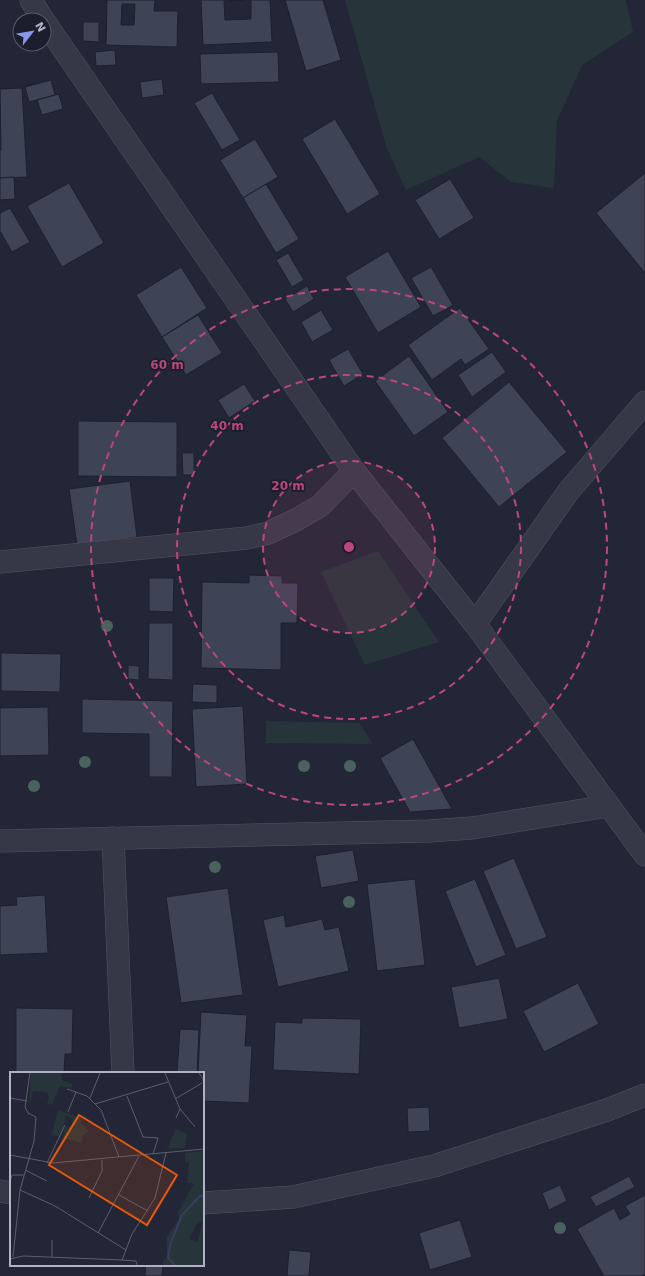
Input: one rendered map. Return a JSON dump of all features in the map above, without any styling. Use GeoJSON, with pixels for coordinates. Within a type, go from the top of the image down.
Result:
{"type":"FeatureCollection","features":[{"type":"Feature","properties":{"kind":"street"},"geometry":{"type":"LineString","coordinates":[[31,0],[38,12]]}},
{"type":"Feature","properties":{"kind":"street"},"geometry":{"type":"LineString","coordinates":[[52,33],[354,471],[474,624],[645,855]]}},
{"type":"Feature","properties":{"kind":"street"},"geometry":{"type":"LineString","coordinates":[[474,624],[568,492],[645,402]]}},
{"type":"Feature","properties":{"kind":"street"},"geometry":{"type":"LineString","coordinates":[[0,562],[247,538],[268,533],[294,521],[320,506],[354,471]]}},
{"type":"Feature","properties":{"kind":"street"},"geometry":{"type":"LineString","coordinates":[[0,841],[429,831],[472,828],[608,806]]}},
{"type":"Feature","properties":{"kind":"street"},"geometry":{"type":"LineString","coordinates":[[113,838],[124,1072]]}},
{"type":"Feature","properties":{"kind":"street"},"geometry":{"type":"LineString","coordinates":[[204,1203],[293,1197],[434,1166],[607,1110],[645,1095]]}},
{"type":"Feature","properties":{"kind":"street"},"geometry":{"type":"LineString","coordinates":[[0,1191],[10,1193]]}},
{"type":"Feature","properties":{"kind":"shaded area"},"geometry":{"type":"Polygon","coordinates":[[[345,0],[626,0],[633,32],[582,65],[557,121],[554,188],[511,182],[479,157],[406,190],[386,146],[345,0]]]}},
{"type":"Feature","properties":{"kind":"shaded area"},"geometry":{"type":"Polygon","coordinates":[[[378,551],[439,642],[365,665],[321,572],[378,551]]]}},
{"type":"Feature","properties":{"kind":"shaded area"},"geometry":{"type":"Polygon","coordinates":[[[266,721],[359,723],[373,744],[266,743],[266,721]]]}},
{"type":"Feature","properties":{"kind":"building"},"geometry":{"type":"Polygon","coordinates":[[[107,0],[155,0],[154,11],[178,11],[177,47],[106,45],[107,0]],[[122,4],[121,25],[134,25],[135,4],[122,4]]]}},
{"type":"Feature","properties":{"kind":"building"},"geometry":{"type":"Polygon","coordinates":[[[201,0],[245,0],[224,1],[225,20],[251,19],[251,0],[270,0],[272,42],[203,45],[201,0]]]}},
{"type":"Feature","properties":{"kind":"building"},"geometry":{"type":"Polygon","coordinates":[[[285,0],[323,0],[341,60],[306,71],[285,0]]]}},
{"type":"Feature","properties":{"kind":"building"},"geometry":{"type":"Polygon","coordinates":[[[83,22],[99,22],[99,42],[83,41],[83,22]]]}},
{"type":"Feature","properties":{"kind":"building"},"geometry":{"type":"Polygon","coordinates":[[[115,50],[116,65],[96,66],[95,52],[115,50]]]}},
{"type":"Feature","properties":{"kind":"building"},"geometry":{"type":"Polygon","coordinates":[[[278,52],[279,82],[201,84],[200,54],[278,52]]]}},
{"type":"Feature","properties":{"kind":"building"},"geometry":{"type":"Polygon","coordinates":[[[162,79],[164,95],[142,98],[140,82],[162,79]]]}},
{"type":"Feature","properties":{"kind":"building"},"geometry":{"type":"Polygon","coordinates":[[[51,80],[55,95],[29,102],[25,87],[51,80]]]}},
{"type":"Feature","properties":{"kind":"building"},"geometry":{"type":"Polygon","coordinates":[[[22,88],[27,177],[0,178],[0,89],[22,88]]]}},
{"type":"Feature","properties":{"kind":"building"},"geometry":{"type":"Polygon","coordinates":[[[212,93],[240,140],[222,150],[194,103],[212,93]]]}},
{"type":"Feature","properties":{"kind":"building"},"geometry":{"type":"Polygon","coordinates":[[[59,94],[63,109],[42,115],[37,100],[59,94]]]}},
{"type":"Feature","properties":{"kind":"building"},"geometry":{"type":"Polygon","coordinates":[[[335,119],[380,194],[347,214],[302,139],[335,119]]]}},
{"type":"Feature","properties":{"kind":"building"},"geometry":{"type":"Polygon","coordinates":[[[255,139],[278,177],[243,198],[220,160],[255,139]]]}},
{"type":"Feature","properties":{"kind":"building"},"geometry":{"type":"Polygon","coordinates":[[[645,173],[645,273],[596,213],[645,173]]]}},
{"type":"Feature","properties":{"kind":"building"},"geometry":{"type":"Polygon","coordinates":[[[14,177],[15,199],[0,200],[0,178],[14,177]]]}},
{"type":"Feature","properties":{"kind":"building"},"geometry":{"type":"Polygon","coordinates":[[[450,179],[474,218],[439,239],[415,200],[450,179]]]}},
{"type":"Feature","properties":{"kind":"building"},"geometry":{"type":"Polygon","coordinates":[[[69,183],[104,243],[62,267],[27,206],[69,183]]]}},
{"type":"Feature","properties":{"kind":"building"},"geometry":{"type":"Polygon","coordinates":[[[266,184],[299,239],[276,253],[243,198],[266,184]]]}},
{"type":"Feature","properties":{"kind":"building"},"geometry":{"type":"Polygon","coordinates":[[[10,208],[30,242],[12,252],[0,231],[0,213],[10,208]]]}},
{"type":"Feature","properties":{"kind":"building"},"geometry":{"type":"Polygon","coordinates":[[[388,251],[421,307],[378,333],[345,277],[388,251]]]}},
{"type":"Feature","properties":{"kind":"building"},"geometry":{"type":"Polygon","coordinates":[[[288,253],[304,280],[292,287],[276,260],[288,253]]]}},
{"type":"Feature","properties":{"kind":"building"},"geometry":{"type":"Polygon","coordinates":[[[181,267],[207,308],[162,337],[136,295],[181,267]]]}},
{"type":"Feature","properties":{"kind":"building"},"geometry":{"type":"Polygon","coordinates":[[[431,267],[453,305],[433,316],[411,278],[431,267]]]}},
{"type":"Feature","properties":{"kind":"building"},"geometry":{"type":"Polygon","coordinates":[[[307,286],[314,299],[293,312],[285,299],[307,286]]]}},
{"type":"Feature","properties":{"kind":"building"},"geometry":{"type":"Polygon","coordinates":[[[460,308],[489,349],[465,365],[461,359],[432,380],[408,345],[460,308]]]}},
{"type":"Feature","properties":{"kind":"building"},"geometry":{"type":"Polygon","coordinates":[[[321,310],[333,330],[312,342],[301,322],[321,310]]]}},
{"type":"Feature","properties":{"kind":"building"},"geometry":{"type":"Polygon","coordinates":[[[198,315],[222,353],[186,375],[162,337],[198,315]]]}},
{"type":"Feature","properties":{"kind":"building"},"geometry":{"type":"Polygon","coordinates":[[[348,349],[363,374],[344,386],[329,360],[348,349]]]}},
{"type":"Feature","properties":{"kind":"building"},"geometry":{"type":"Polygon","coordinates":[[[492,352],[506,372],[472,397],[458,375],[492,352]]]}},
{"type":"Feature","properties":{"kind":"building"},"geometry":{"type":"Polygon","coordinates":[[[409,356],[448,412],[414,436],[375,381],[409,356]]]}},
{"type":"Feature","properties":{"kind":"building"},"geometry":{"type":"Polygon","coordinates":[[[509,382],[567,452],[499,507],[442,438],[509,382]]]}},
{"type":"Feature","properties":{"kind":"building"},"geometry":{"type":"Polygon","coordinates":[[[244,384],[255,401],[229,418],[218,400],[244,384]]]}},
{"type":"Feature","properties":{"kind":"building"},"geometry":{"type":"Polygon","coordinates":[[[78,421],[177,422],[177,477],[78,476],[78,421]]]}},
{"type":"Feature","properties":{"kind":"building"},"geometry":{"type":"Polygon","coordinates":[[[182,453],[194,453],[194,475],[183,475],[182,453]]]}},
{"type":"Feature","properties":{"kind":"building"},"geometry":{"type":"Polygon","coordinates":[[[130,481],[137,537],[77,545],[69,489],[130,481]]]}},
{"type":"Feature","properties":{"kind":"building"},"geometry":{"type":"Polygon","coordinates":[[[249,575],[282,576],[282,583],[298,583],[297,623],[281,623],[281,670],[201,668],[202,582],[249,583],[249,575]]]}},
{"type":"Feature","properties":{"kind":"building"},"geometry":{"type":"Polygon","coordinates":[[[149,578],[174,578],[173,612],[149,611],[149,578]]]}},
{"type":"Feature","properties":{"kind":"building"},"geometry":{"type":"Polygon","coordinates":[[[149,623],[173,623],[173,680],[148,679],[149,623]]]}},
{"type":"Feature","properties":{"kind":"building"},"geometry":{"type":"Polygon","coordinates":[[[1,653],[61,654],[60,692],[1,691],[1,653]]]}},
{"type":"Feature","properties":{"kind":"building"},"geometry":{"type":"Polygon","coordinates":[[[128,665],[139,666],[139,680],[128,679],[128,665]]]}},
{"type":"Feature","properties":{"kind":"building"},"geometry":{"type":"Polygon","coordinates":[[[193,684],[217,685],[217,703],[192,702],[193,684]]]}},
{"type":"Feature","properties":{"kind":"building"},"geometry":{"type":"Polygon","coordinates":[[[82,699],[173,701],[172,777],[149,777],[149,734],[82,733],[82,699]]]}},
{"type":"Feature","properties":{"kind":"building"},"geometry":{"type":"Polygon","coordinates":[[[243,706],[247,784],[196,787],[192,709],[243,706]]]}},
{"type":"Feature","properties":{"kind":"building"},"geometry":{"type":"Polygon","coordinates":[[[48,707],[49,755],[0,756],[0,708],[48,707]]]}},
{"type":"Feature","properties":{"kind":"building"},"geometry":{"type":"Polygon","coordinates":[[[413,739],[452,809],[410,812],[380,758],[413,739]]]}},
{"type":"Feature","properties":{"kind":"building"},"geometry":{"type":"Polygon","coordinates":[[[353,850],[359,881],[321,888],[315,856],[353,850]]]}},
{"type":"Feature","properties":{"kind":"building"},"geometry":{"type":"Polygon","coordinates":[[[514,858],[547,937],[516,949],[483,871],[514,858]]]}},
{"type":"Feature","properties":{"kind":"building"},"geometry":{"type":"Polygon","coordinates":[[[415,879],[425,965],[377,971],[367,884],[415,879]]]}},
{"type":"Feature","properties":{"kind":"building"},"geometry":{"type":"Polygon","coordinates":[[[475,879],[506,955],[476,967],[445,891],[475,879]]]}},
{"type":"Feature","properties":{"kind":"building"},"geometry":{"type":"Polygon","coordinates":[[[228,888],[243,995],[181,1003],[166,897],[228,888]]]}},
{"type":"Feature","properties":{"kind":"building"},"geometry":{"type":"Polygon","coordinates":[[[45,895],[48,953],[0,955],[0,906],[17,905],[16,897],[45,895]]]}},
{"type":"Feature","properties":{"kind":"building"},"geometry":{"type":"Polygon","coordinates":[[[284,915],[286,927],[322,919],[325,930],[339,927],[349,971],[278,987],[263,920],[284,915]]]}},
{"type":"Feature","properties":{"kind":"building"},"geometry":{"type":"Polygon","coordinates":[[[499,978],[508,1019],[459,1028],[451,987],[499,978]]]}},
{"type":"Feature","properties":{"kind":"building"},"geometry":{"type":"Polygon","coordinates":[[[578,983],[599,1024],[544,1052],[523,1011],[578,983]]]}},
{"type":"Feature","properties":{"kind":"building"},"geometry":{"type":"Polygon","coordinates":[[[16,1008],[73,1009],[72,1054],[65,1054],[64,1072],[16,1072],[16,1008]]]}},
{"type":"Feature","properties":{"kind":"building"},"geometry":{"type":"Polygon","coordinates":[[[201,1012],[247,1015],[245,1046],[252,1046],[249,1103],[204,1101],[204,1072],[198,1072],[201,1012]]]}},
{"type":"Feature","properties":{"kind":"building"},"geometry":{"type":"Polygon","coordinates":[[[302,1018],[361,1019],[359,1074],[273,1070],[275,1022],[302,1023],[302,1018]]]}},
{"type":"Feature","properties":{"kind":"building"},"geometry":{"type":"Polygon","coordinates":[[[180,1029],[199,1030],[197,1072],[177,1072],[180,1029]]]}},
{"type":"Feature","properties":{"kind":"building"},"geometry":{"type":"Polygon","coordinates":[[[429,1107],[430,1131],[408,1132],[407,1108],[429,1107]]]}},
{"type":"Feature","properties":{"kind":"building"},"geometry":{"type":"Polygon","coordinates":[[[629,1176],[635,1187],[596,1207],[590,1197],[629,1176]]]}},
{"type":"Feature","properties":{"kind":"building"},"geometry":{"type":"Polygon","coordinates":[[[560,1185],[567,1201],[549,1210],[542,1193],[560,1185]]]}},
{"type":"Feature","properties":{"kind":"building"},"geometry":{"type":"Polygon","coordinates":[[[645,1195],[645,1274],[642,1276],[604,1276],[577,1229],[614,1208],[620,1220],[630,1214],[625,1206],[645,1195]]]}},
{"type":"Feature","properties":{"kind":"building"},"geometry":{"type":"Polygon","coordinates":[[[460,1220],[472,1257],[430,1270],[419,1233],[460,1220]]]}},
{"type":"Feature","properties":{"kind":"building"},"geometry":{"type":"Polygon","coordinates":[[[289,1250],[311,1252],[309,1276],[287,1276],[289,1250]]]}},
{"type":"Feature","properties":{"kind":"building"},"geometry":{"type":"Polygon","coordinates":[[[146,1266],[163,1266],[162,1276],[145,1276],[146,1266]]]}}]}
